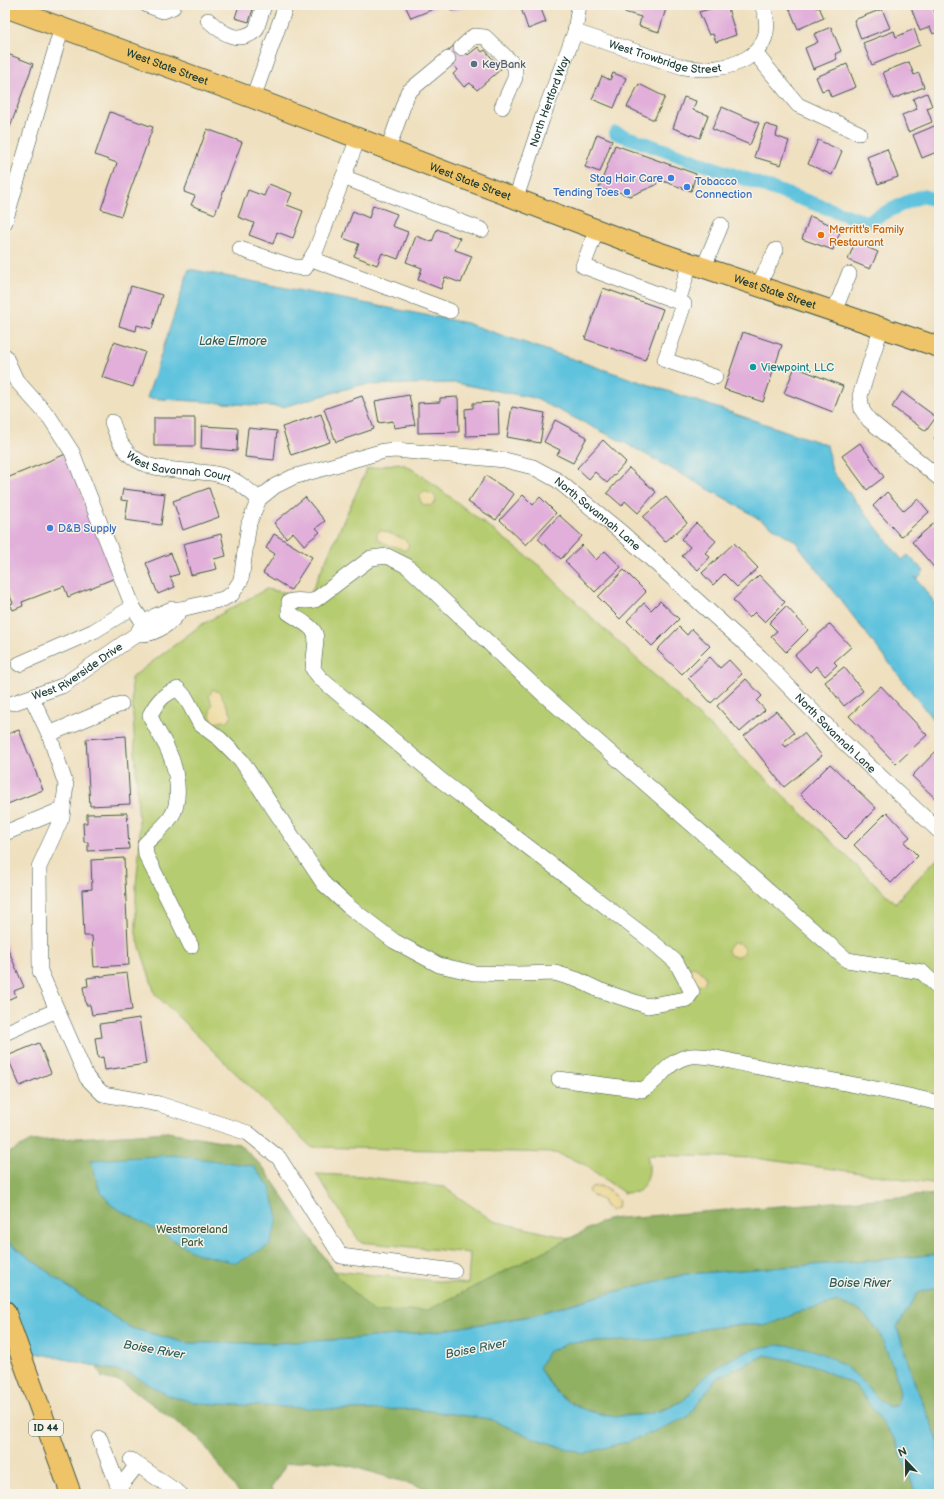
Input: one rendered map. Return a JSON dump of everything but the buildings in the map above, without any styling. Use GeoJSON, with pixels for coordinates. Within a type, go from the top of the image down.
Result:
{"type":"FeatureCollection","features":[{"type":"Feature","properties":{"kind":"main road","name":"West State Street"},"geometry":{"type":"LineString","coordinates":[[5,7],[254,98],[598,229],[697,265],[939,347]]}},
{"type":"Feature","properties":{"kind":"main road","name":"ID 44"},"geometry":{"type":"LineString","coordinates":[[5,1311],[70,1494]]}},
{"type":"Feature","properties":{"kind":"street"},"geometry":{"type":"LineString","coordinates":[[147,5],[163,11],[173,7]]}},
{"type":"Feature","properties":{"kind":"street"},"geometry":{"type":"LineString","coordinates":[[208,20],[222,33],[236,38],[243,37],[256,30],[264,5]]}},
{"type":"Feature","properties":{"kind":"street"},"geometry":{"type":"LineString","coordinates":[[254,98],[286,5]]}},
{"type":"Feature","properties":{"kind":"street","name":"North Hertford Way"},"geometry":{"type":"LineString","coordinates":[[516,198],[542,120],[575,32],[579,5]]}},
{"type":"Feature","properties":{"kind":"street"},"geometry":{"type":"LineString","coordinates":[[762,5],[767,26],[764,41],[754,53],[778,83],[798,104],[859,134]]}},
{"type":"Feature","properties":{"kind":"street"},"geometry":{"type":"LineString","coordinates":[[5,222],[62,27]]}},
{"type":"Feature","properties":{"kind":"street","name":"West Trowbridge Street"},"geometry":{"type":"LineString","coordinates":[[575,32],[683,67],[698,70],[714,70],[729,66],[754,53]]}},
{"type":"Feature","properties":{"kind":"street"},"geometry":{"type":"LineString","coordinates":[[461,48],[474,36],[485,37],[515,66],[515,78],[502,107]]}},
{"type":"Feature","properties":{"kind":"street"},"geometry":{"type":"LineString","coordinates":[[388,149],[408,92],[448,59]]}},
{"type":"Feature","properties":{"kind":"street"},"geometry":{"type":"LineString","coordinates":[[240,249],[294,267],[305,268],[312,259],[358,138]]}},
{"type":"Feature","properties":{"kind":"street"},"geometry":{"type":"LineString","coordinates":[[343,177],[482,230]]}},
{"type":"Feature","properties":{"kind":"street"},"geometry":{"type":"LineString","coordinates":[[678,302],[697,265],[721,225]]}},
{"type":"Feature","properties":{"kind":"street"},"geometry":{"type":"LineString","coordinates":[[598,229],[583,266],[684,304],[665,360],[714,377]]}},
{"type":"Feature","properties":{"kind":"street"},"geometry":{"type":"LineString","coordinates":[[758,286],[776,250]]}},
{"type":"Feature","properties":{"kind":"street"},"geometry":{"type":"LineString","coordinates":[[312,259],[450,311]]}},
{"type":"Feature","properties":{"kind":"street"},"geometry":{"type":"LineString","coordinates":[[834,312],[849,274]]}},
{"type":"Feature","properties":{"kind":"street"},"geometry":{"type":"LineString","coordinates":[[881,328],[860,396],[862,410],[869,420],[939,478]]}},
{"type":"Feature","properties":{"kind":"street"},"geometry":{"type":"LineString","coordinates":[[5,356],[16,380],[50,418],[72,452],[133,607],[144,630]]}},
{"type":"Feature","properties":{"kind":"street","name":"West Savannah Court"},"geometry":{"type":"LineString","coordinates":[[112,422],[122,446],[137,460],[152,467],[217,474],[230,478],[259,499]]}},
{"type":"Feature","properties":{"kind":"street","name":"North Savannah Lane"},"geometry":{"type":"LineString","coordinates":[[232,594],[240,580],[249,523],[259,499],[275,486],[293,477],[384,451],[406,450],[505,460],[533,468],[558,480],[621,532],[732,631],[760,657],[836,735],[939,831]]}},
{"type":"Feature","properties":{"kind":"street"},"geometry":{"type":"LineString","coordinates":[[191,946],[146,855],[145,844],[171,816],[176,801],[177,776],[167,749],[154,727],[150,715],[157,702],[168,692],[178,689],[186,698],[200,724],[220,739],[240,760],[324,884],[348,906],[394,940],[439,966],[474,973],[519,974],[556,972],[599,990],[647,1006],[687,999],[692,992],[676,962],[655,944],[442,781],[321,679],[314,669],[317,635],[314,629],[289,613],[289,602],[294,600],[309,602],[316,600],[371,558],[388,556],[407,566],[541,692],[846,960],[922,972],[939,988]]}},
{"type":"Feature","properties":{"kind":"street","name":"West Riverside Drive"},"geometry":{"type":"LineString","coordinates":[[8,705],[32,698],[62,686],[172,609],[181,609],[223,599],[232,594]]}},
{"type":"Feature","properties":{"kind":"street"},"geometry":{"type":"LineString","coordinates":[[19,664],[94,631],[133,607]]}},
{"type":"Feature","properties":{"kind":"street"},"geometry":{"type":"LineString","coordinates":[[32,698],[49,734],[66,785],[62,816],[39,867],[40,971],[86,1078],[103,1094],[160,1104],[248,1133],[279,1158],[341,1256],[454,1271]]}},
{"type":"Feature","properties":{"kind":"street"},"geometry":{"type":"LineString","coordinates":[[49,734],[122,704]]}},
{"type":"Feature","properties":{"kind":"street"},"geometry":{"type":"LineString","coordinates":[[5,833],[63,809]]}},
{"type":"Feature","properties":{"kind":"street"},"geometry":{"type":"LineString","coordinates":[[5,1034],[57,1010]]}},
{"type":"Feature","properties":{"kind":"street"},"geometry":{"type":"LineString","coordinates":[[559,1079],[642,1090],[650,1086],[663,1070],[677,1061],[692,1056],[708,1057],[939,1103]]}},
{"type":"Feature","properties":{"kind":"street"},"geometry":{"type":"LineString","coordinates":[[100,1439],[121,1491]]}},
{"type":"Feature","properties":{"kind":"street"},"geometry":{"type":"LineString","coordinates":[[121,1491],[134,1462],[180,1494]]}},
{"type":"Feature","properties":{"kind":"green space"},"geometry":{"type":"Polygon","coordinates":[[[398,463],[407,466],[424,477],[541,567],[588,614],[755,768],[895,903],[938,857],[939,858],[939,1184],[755,1158],[647,1155],[649,1171],[642,1188],[638,1192],[624,1193],[582,1163],[555,1153],[311,1147],[155,994],[136,934],[136,885],[140,845],[131,678],[201,625],[266,589],[309,597],[367,469],[398,463]]]}},
{"type":"Feature","properties":{"kind":"green space","name":"Westmoreland Park"},"geometry":{"type":"Polygon","coordinates":[[[167,1132],[239,1144],[263,1167],[333,1271],[468,1284],[470,1253],[360,1242],[316,1174],[361,1176],[444,1187],[493,1221],[684,1264],[558,1301],[194,1337],[167,1132]]]}},
{"type":"Feature","properties":{"kind":"green space","name":"Westmoreland Park"},"geometry":{"type":"Polygon","coordinates":[[[167,1132],[239,1144],[263,1167],[333,1271],[373,1312],[428,1310],[608,1219],[939,1194],[939,1254],[868,1261],[686,1274],[606,1294],[529,1316],[432,1332],[352,1339],[275,1343],[186,1343],[131,1328],[72,1290],[7,1241],[5,1237],[5,1155],[31,1141],[167,1132]]]}},
{"type":"Feature","properties":{"kind":"green space"},"geometry":{"type":"Polygon","coordinates":[[[939,1286],[939,1443],[915,1384],[897,1327],[918,1293],[939,1286]]]}},
{"type":"Feature","properties":{"kind":"green space"},"geometry":{"type":"Polygon","coordinates":[[[838,1302],[860,1310],[879,1332],[895,1372],[900,1393],[897,1405],[889,1407],[877,1399],[861,1381],[785,1345],[703,1378],[683,1401],[650,1414],[614,1416],[584,1410],[558,1394],[539,1368],[547,1351],[569,1343],[681,1336],[703,1329],[735,1325],[767,1325],[805,1310],[838,1302]]]}},
{"type":"Feature","properties":{"kind":"green space"},"geometry":{"type":"Polygon","coordinates":[[[765,1355],[810,1364],[855,1385],[895,1439],[916,1494],[444,1494],[354,1467],[330,1462],[308,1460],[286,1464],[271,1488],[274,1494],[240,1494],[200,1439],[122,1382],[102,1378],[97,1367],[131,1374],[169,1396],[348,1410],[414,1409],[490,1419],[530,1437],[584,1454],[688,1417],[717,1378],[765,1355]]]}},
{"type":"Feature","properties":{"kind":"sand"},"geometry":{"type":"Polygon","coordinates":[[[424,491],[432,494],[436,498],[435,503],[430,506],[422,504],[419,497],[424,491]]]}},
{"type":"Feature","properties":{"kind":"sand"},"geometry":{"type":"Polygon","coordinates":[[[381,530],[404,539],[409,545],[406,550],[380,541],[377,538],[377,533],[381,530]]]}},
{"type":"Feature","properties":{"kind":"sand"},"geometry":{"type":"Polygon","coordinates":[[[213,689],[220,693],[232,715],[229,720],[214,723],[211,718],[210,712],[212,705],[209,696],[213,689]]]}},
{"type":"Feature","properties":{"kind":"sand"},"geometry":{"type":"Polygon","coordinates":[[[733,943],[739,943],[745,948],[742,954],[736,957],[730,955],[727,949],[733,943]]]}},
{"type":"Feature","properties":{"kind":"sand"},"geometry":{"type":"Polygon","coordinates":[[[694,967],[704,974],[706,978],[704,984],[699,985],[693,982],[688,969],[694,967]]]}},
{"type":"Feature","properties":{"kind":"sand"},"geometry":{"type":"Polygon","coordinates":[[[600,1186],[611,1192],[619,1202],[617,1208],[611,1210],[605,1206],[602,1200],[593,1196],[588,1191],[592,1187],[600,1186]]]}},
{"type":"Feature","properties":{"kind":"water","name":"Lake Elmore"},"geometry":{"type":"Polygon","coordinates":[[[189,269],[466,323],[827,445],[832,471],[902,560],[908,555],[924,571],[917,579],[914,576],[939,608],[939,724],[934,721],[795,541],[728,500],[625,443],[534,398],[456,383],[360,385],[283,407],[147,398],[189,269]]]}},
{"type":"Feature","properties":{"kind":"water"},"geometry":{"type":"Polygon","coordinates":[[[174,1155],[253,1166],[270,1187],[278,1218],[270,1245],[236,1263],[198,1254],[111,1205],[99,1189],[91,1160],[174,1155]]]}},
{"type":"Feature","properties":{"kind":"water","name":"Boise River"},"geometry":{"type":"Polygon","coordinates":[[[7,1241],[72,1290],[131,1328],[186,1343],[275,1343],[352,1339],[431,1332],[526,1317],[606,1294],[686,1274],[868,1261],[939,1254],[939,1286],[918,1293],[897,1327],[915,1384],[939,1443],[939,1494],[916,1494],[895,1439],[855,1385],[810,1364],[765,1355],[717,1378],[688,1417],[639,1438],[584,1454],[530,1437],[490,1419],[414,1409],[348,1410],[197,1403],[169,1396],[131,1374],[46,1355],[5,1348],[5,1242],[7,1241]],[[838,1302],[805,1310],[767,1325],[735,1325],[703,1329],[681,1336],[649,1340],[569,1343],[547,1352],[539,1368],[557,1393],[569,1403],[601,1414],[618,1416],[636,1415],[653,1413],[682,1401],[711,1371],[741,1354],[775,1345],[797,1346],[807,1348],[836,1361],[853,1373],[889,1407],[897,1405],[900,1393],[895,1372],[879,1332],[860,1310],[838,1302]]]}},
{"type":"Feature","properties":{"kind":"waterway"},"geometry":{"type":"LineString","coordinates":[[616,133],[866,222],[922,196],[939,201]]}},
{"type":"Feature","properties":{"kind":"place","name":"KeyBank"},"geometry":{"type":"Point","coordinates":[474,64]}},
{"type":"Feature","properties":{"kind":"place","name":"Stag Hair Care"},"geometry":{"type":"Point","coordinates":[671,178]}},
{"type":"Feature","properties":{"kind":"place","name":"Tobacco Connection"},"geometry":{"type":"Point","coordinates":[687,187]}},
{"type":"Feature","properties":{"kind":"place","name":"Tending Toes"},"geometry":{"type":"Point","coordinates":[627,192]}},
{"type":"Feature","properties":{"kind":"place","name":"Merritt's Family Restaurant"},"geometry":{"type":"Point","coordinates":[821,235]}},
{"type":"Feature","properties":{"kind":"place","name":"Viewpoint, LLC"},"geometry":{"type":"Point","coordinates":[753,367]}},
{"type":"Feature","properties":{"kind":"place","name":"D&B Supply"},"geometry":{"type":"Point","coordinates":[50,528]}}]}
